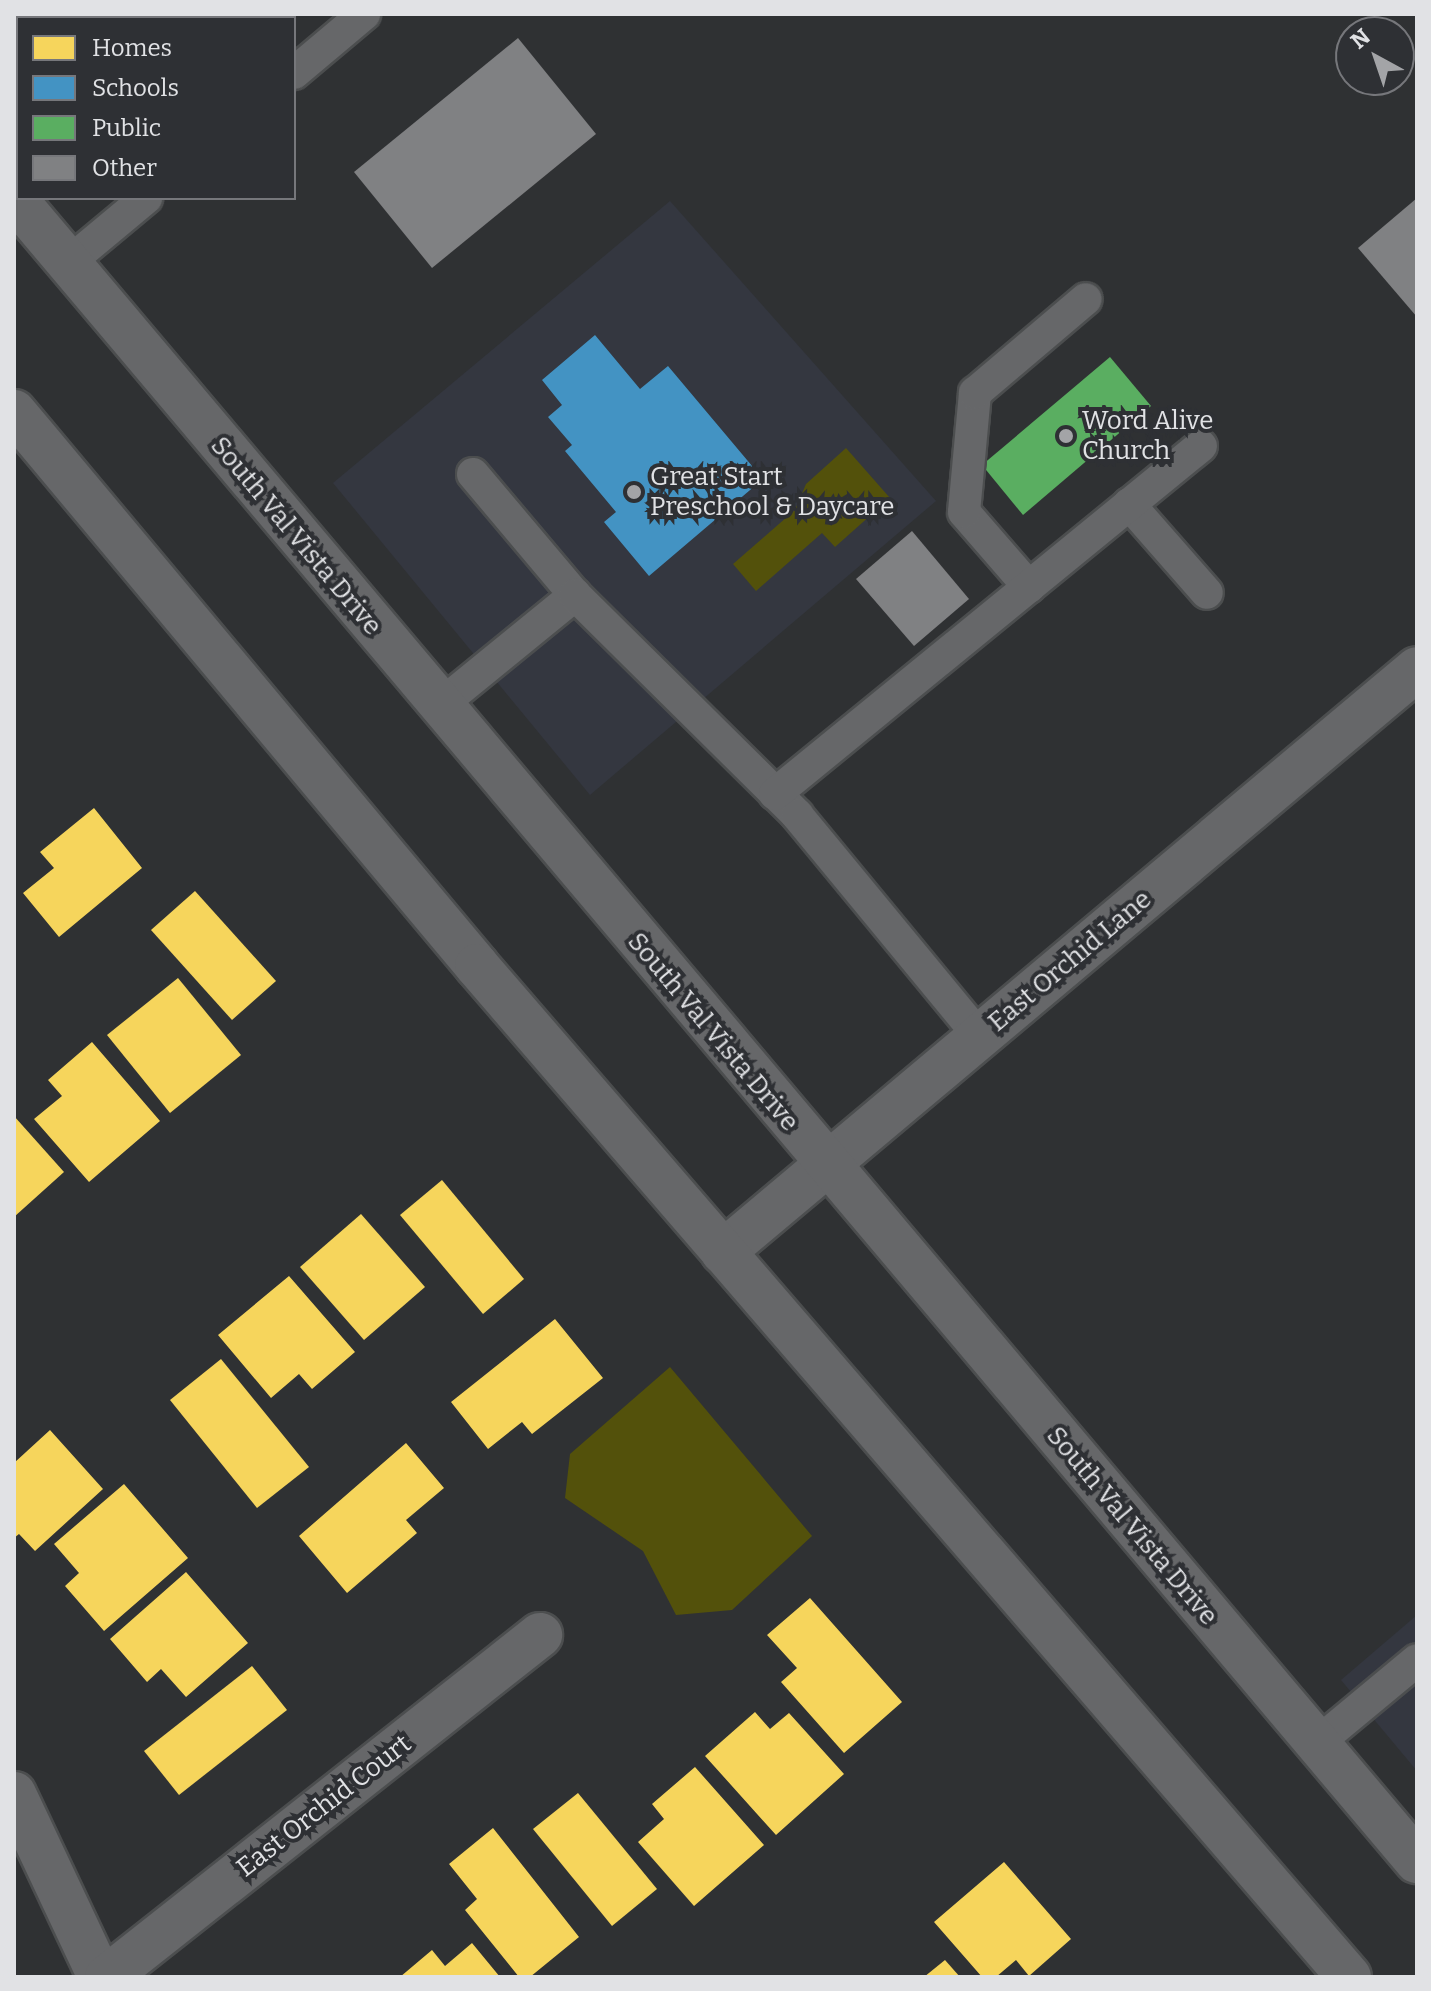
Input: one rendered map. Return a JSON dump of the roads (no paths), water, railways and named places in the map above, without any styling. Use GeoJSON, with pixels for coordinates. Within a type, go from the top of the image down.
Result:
{"type":"FeatureCollection","features":[{"type":"Feature","properties":{"kind":"main road","name":"South Val Vista Drive"},"geometry":{"type":"LineString","coordinates":[[14,198],[826,1167],[1417,1861]]}},
{"type":"Feature","properties":{"kind":"main road"},"geometry":{"type":"LineString","coordinates":[[14,412],[723,1252],[1349,1977]]}},
{"type":"Feature","properties":{"kind":"main road","name":"East Orchid Lane"},"geometry":{"type":"LineString","coordinates":[[723,1252],[1417,669]]}},
{"type":"Feature","properties":{"kind":"main road","name":"East Orchid Court"},"geometry":{"type":"LineString","coordinates":[[107,1977],[540,1635]]}},
{"type":"Feature","properties":{"kind":"main road"},"geometry":{"type":"LineString","coordinates":[[14,1794],[100,1977]]}},
{"type":"Feature","properties":{"kind":"lane"},"geometry":{"type":"LineString","coordinates":[[296,71],[364,14]]}},
{"type":"Feature","properties":{"kind":"lane"},"geometry":{"type":"LineString","coordinates":[[68,263],[144,200]]}},
{"type":"Feature","properties":{"kind":"lane"},"geometry":{"type":"LineString","coordinates":[[1029,587],[964,512],[975,393],[1086,299]]}},
{"type":"Feature","properties":{"kind":"lane"},"geometry":{"type":"LineString","coordinates":[[775,794],[1201,446]]}},
{"type":"Feature","properties":{"kind":"lane"},"geometry":{"type":"LineString","coordinates":[[473,474],[575,595],[775,794],[980,1037]]}},
{"type":"Feature","properties":{"kind":"lane"},"geometry":{"type":"LineString","coordinates":[[1129,504],[1207,593]]}},
{"type":"Feature","properties":{"kind":"lane"},"geometry":{"type":"LineString","coordinates":[[439,706],[575,595]]}},
{"type":"Feature","properties":{"kind":"lane"},"geometry":{"type":"LineString","coordinates":[[1316,1744],[1417,1660]]}},
{"type":"Feature","properties":{"kind":"place","name":"Word Alive Church"},"geometry":{"type":"Point","coordinates":[1066,436]}},
{"type":"Feature","properties":{"kind":"place","name":"Great Start Preschool & Daycare"},"geometry":{"type":"Point","coordinates":[634,492]}}]}
